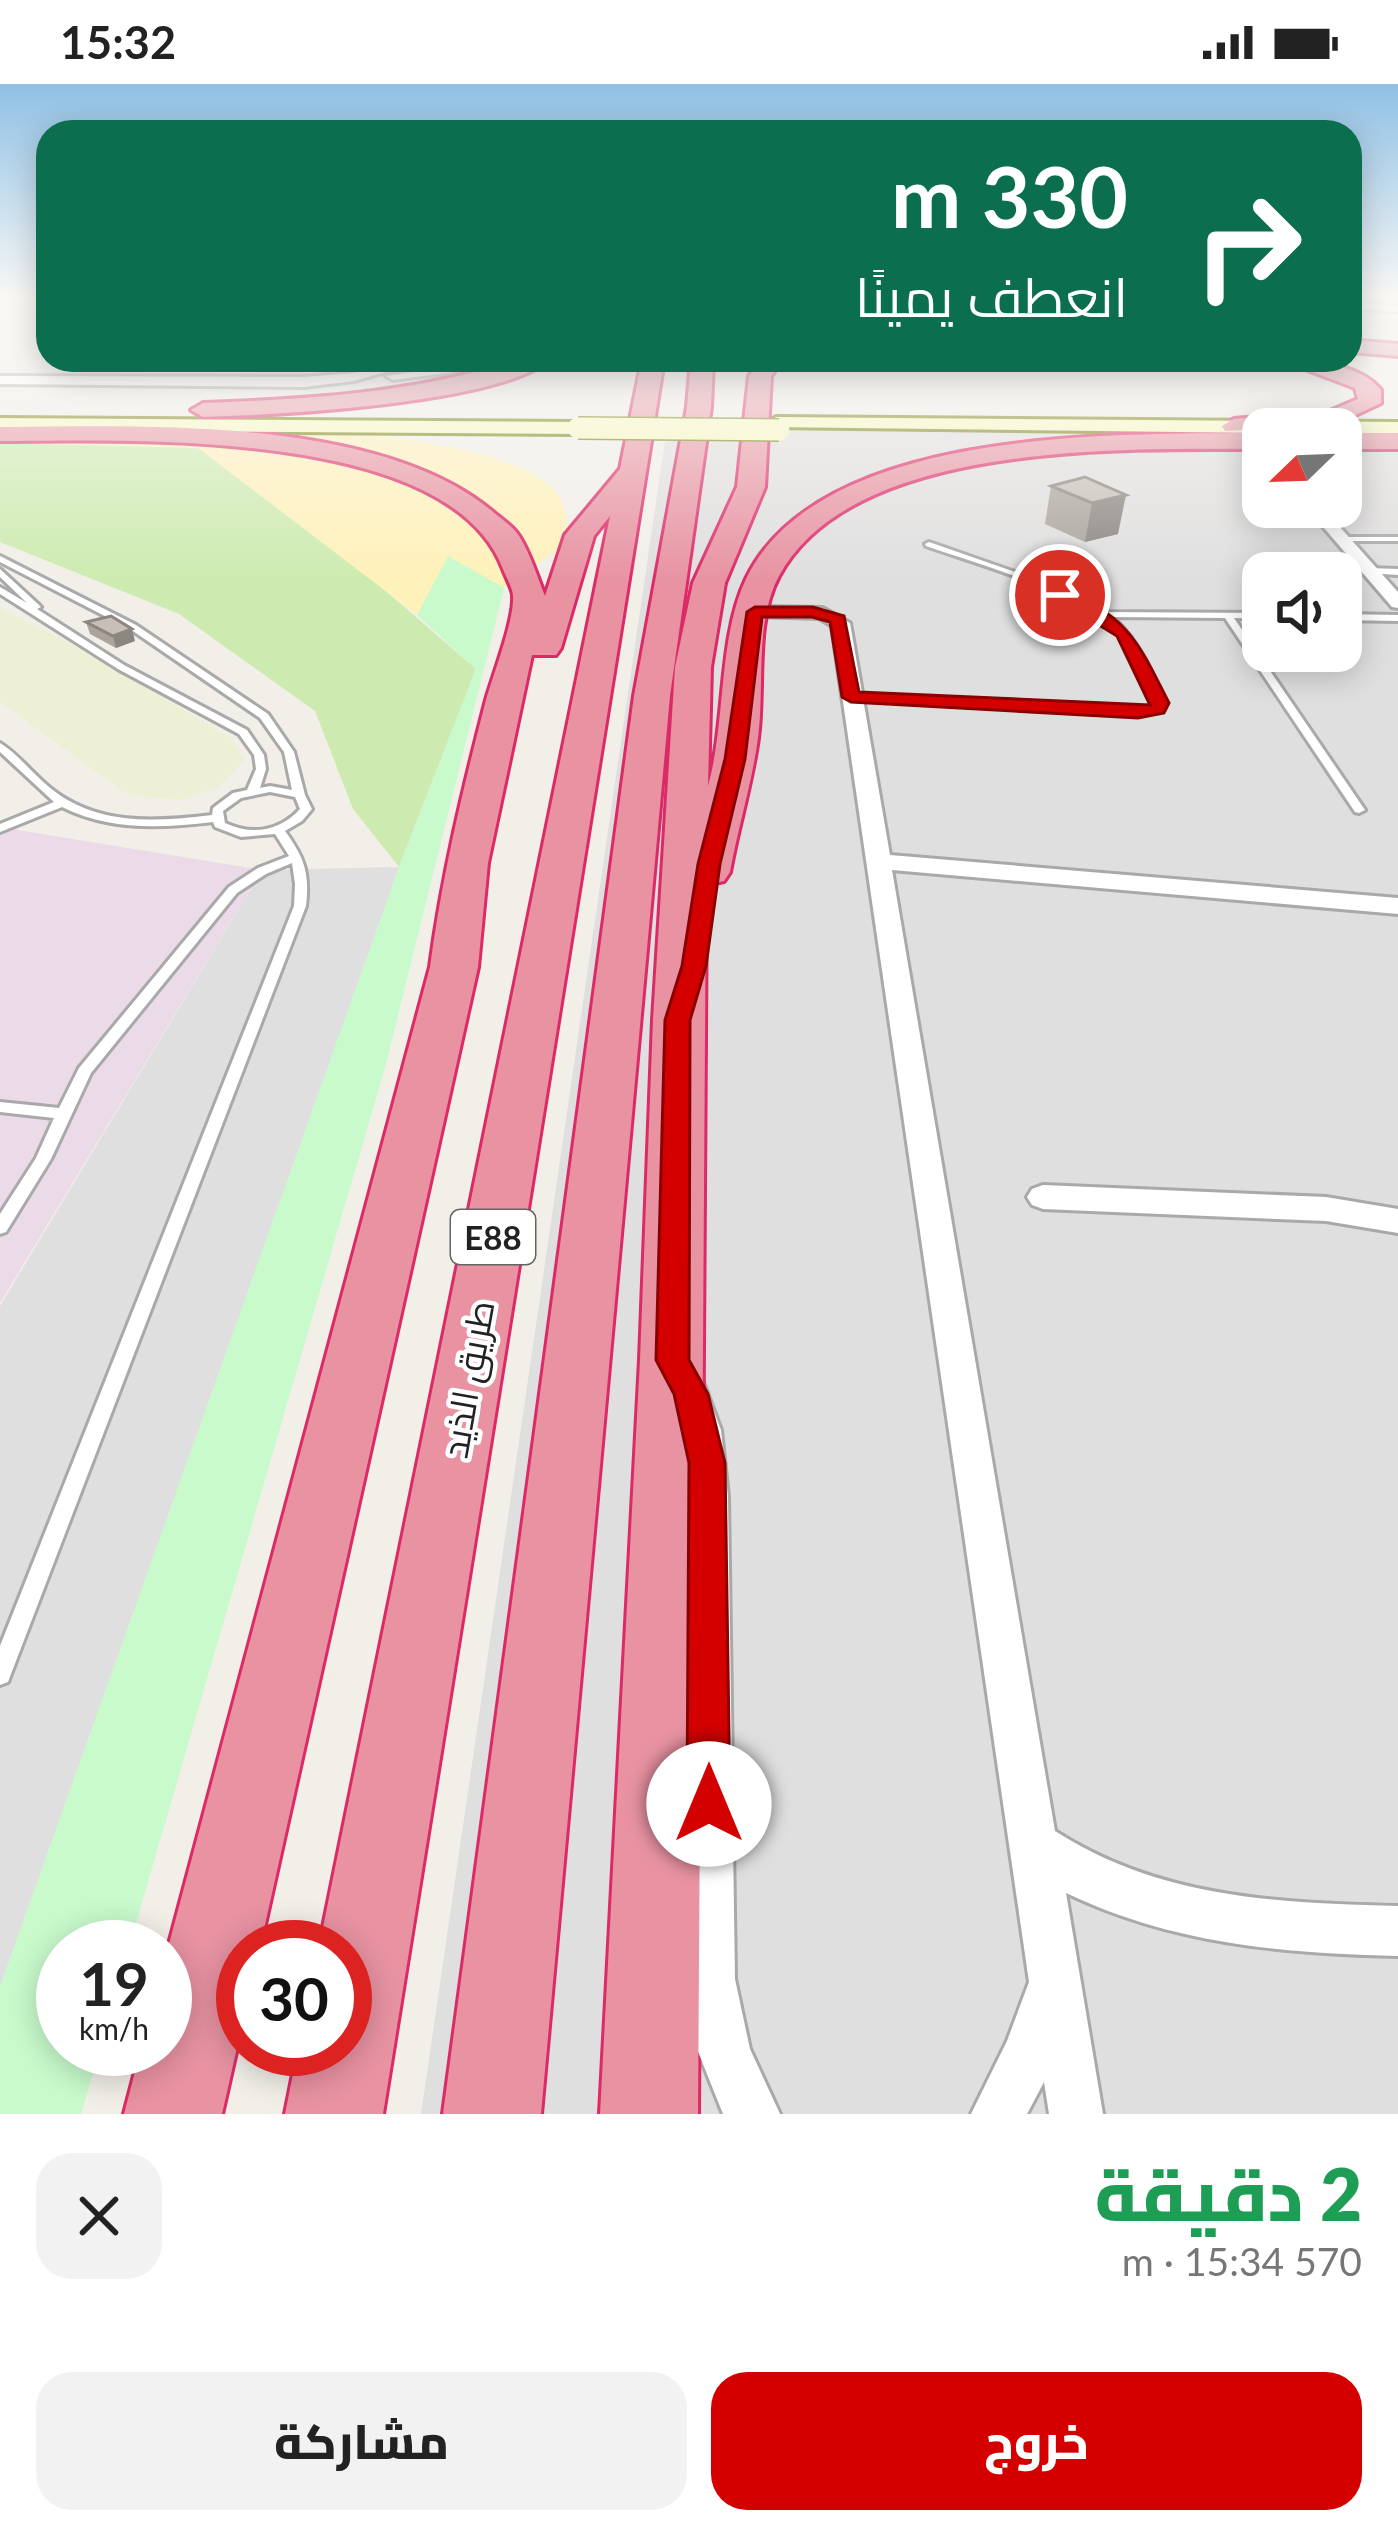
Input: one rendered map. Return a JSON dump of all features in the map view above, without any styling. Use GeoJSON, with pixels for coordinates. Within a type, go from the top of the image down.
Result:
{"type":"FeatureCollection","features":[{"type":"Feature","properties":{"kind":"highway"},"geometry":{"type":"LineString","coordinates":[[0,417],[312,404],[404,392]]}},
{"type":"Feature","properties":{"kind":"highway","name":"طريق الذيد"},"geometry":{"type":"LineString","coordinates":[[334,2114],[647,392]]}},
{"type":"Feature","properties":{"kind":"highway","name":"E88"},"geometry":{"type":"LineString","coordinates":[[492,2114],[652,696],[700,392]]}},
{"type":"Feature","properties":{"kind":"highway"},"geometry":{"type":"LineString","coordinates":[[649,2114],[673,1360],[678,1020],[696,636],[713,570],[751,487],[769,392]]}},
{"type":"Feature","properties":{"kind":"highway"},"geometry":{"type":"LineString","coordinates":[[0,434],[201,437],[319,451],[387,467],[445,490],[507,536],[519,554],[530,596],[466,863],[454,967]]}},
{"type":"Feature","properties":{"kind":"highway"},"geometry":{"type":"LineString","coordinates":[[1362,436],[1398,434]]}},
{"type":"Feature","properties":{"kind":"highway"},"geometry":{"type":"LineString","coordinates":[[678,1020],[694,966],[709,864],[735,759],[760,580],[798,530],[838,504],[895,480],[993,455],[1070,445],[1242,439]]}},
{"type":"Feature","properties":{"kind":"highway"},"geometry":{"type":"LineString","coordinates":[[172,2114],[454,967],[495,844],[523,717],[580,536],[632,471]]}},
{"type":"Feature","properties":{"kind":"main road"},"geometry":{"type":"LineString","coordinates":[[0,417],[578,425],[760,392]]}},
{"type":"Feature","properties":{"kind":"main road"},"geometry":{"type":"LineString","coordinates":[[787,392],[1242,437]]}},
{"type":"Feature","properties":{"kind":"main road"},"geometry":{"type":"LineString","coordinates":[[787,392],[1242,437]]}},
{"type":"Feature","properties":{"kind":"main road"},"geometry":{"type":"LineString","coordinates":[[1362,435],[1398,434]]}},
{"type":"Feature","properties":{"kind":"street"},"geometry":{"type":"LineString","coordinates":[[1332,528],[1398,603]]}},
{"type":"Feature","properties":{"kind":"street"},"geometry":{"type":"LineString","coordinates":[[755,612],[813,612],[838,619],[1076,2114]]}},
{"type":"Feature","properties":{"kind":"street"},"geometry":{"type":"LineString","coordinates":[[877,861],[1398,906]]}},
{"type":"Feature","properties":{"kind":"street"},"geometry":{"type":"LineString","coordinates":[[1043,1198],[1326,1209],[1398,1221]]}},
{"type":"Feature","properties":{"kind":"street"},"geometry":{"type":"LineString","coordinates":[[673,1360],[691,1394],[707,1463],[709,1979],[715,2025],[729,2071],[753,2114]]}},
{"type":"Feature","properties":{"kind":"street"},"geometry":{"type":"LineString","coordinates":[[1034,1845],[1093,1881],[1172,1909],[1292,1928],[1398,1931]]}},
{"type":"Feature","properties":{"kind":"street"},"geometry":{"type":"LineString","coordinates":[[998,2114],[1029,2055],[1055,1981]]}},
{"type":"Feature","properties":{"kind":"lane"},"geometry":{"type":"LineString","coordinates":[[1342,539],[1398,539]]}},
{"type":"Feature","properties":{"kind":"lane"},"geometry":{"type":"LineString","coordinates":[[851,697],[1138,712],[1157,709],[1160,703],[1125,634],[1100,614],[929,544]]}},
{"type":"Feature","properties":{"kind":"lane"},"geometry":{"type":"LineString","coordinates":[[0,559],[133,627],[264,716],[289,752],[298,795]]}},
{"type":"Feature","properties":{"kind":"lane"},"geometry":{"type":"LineString","coordinates":[[1370,571],[1398,572]]}},
{"type":"Feature","properties":{"kind":"lane"},"geometry":{"type":"LineString","coordinates":[[0,572],[30,597],[40,614]]}},
{"type":"Feature","properties":{"kind":"lane"},"geometry":{"type":"LineString","coordinates":[[0,590],[121,667],[243,732],[259,755],[253,790]]}},
{"type":"Feature","properties":{"kind":"lane"},"geometry":{"type":"LineString","coordinates":[[1100,614],[1242,616]]}},
{"type":"Feature","properties":{"kind":"lane"},"geometry":{"type":"LineString","coordinates":[[1228,616],[1359,810]]}},
{"type":"Feature","properties":{"kind":"lane"},"geometry":{"type":"LineString","coordinates":[[1362,617],[1398,618]]}},
{"type":"Feature","properties":{"kind":"lane"},"geometry":{"type":"LineString","coordinates":[[0,746],[62,803],[128,821],[215,818],[228,831],[242,834],[278,830],[301,817],[305,801],[298,795],[253,790],[224,802],[215,818]]}},
{"type":"Feature","properties":{"kind":"lane"},"geometry":{"type":"LineString","coordinates":[[0,828],[62,803]]}},
{"type":"Feature","properties":{"kind":"lane"},"geometry":{"type":"LineString","coordinates":[[0,1674],[293,924],[302,889],[297,857],[278,830]]}},
{"type":"Feature","properties":{"kind":"lane"},"geometry":{"type":"LineString","coordinates":[[0,1228],[98,1051],[233,890],[297,857]]}},
{"type":"Feature","properties":{"kind":"lane"},"geometry":{"type":"LineString","coordinates":[[0,1107],[65,1114]]}},
{"type":"Feature","properties":{"kind":"shaded area"},"geometry":{"type":"Polygon","coordinates":[[[667,426],[1242,431],[1242,528],[1362,528],[1362,431],[1398,432],[1398,2114],[421,2114],[667,426]]]}},
{"type":"Feature","properties":{"kind":"shaded area"},"geometry":{"type":"Polygon","coordinates":[[[0,827],[262,870],[0,1303],[0,827]]]}},
{"type":"Feature","properties":{"kind":"shaded area"},"geometry":{"type":"Polygon","coordinates":[[[399,867],[42,1920],[36,1920],[36,1939],[0,2045],[0,1306],[262,870],[399,867]]]}},
{"type":"Feature","properties":{"kind":"green space"},"geometry":{"type":"Polygon","coordinates":[[[0,441],[216,444],[476,669],[399,867],[353,809],[315,711],[179,614],[0,542],[0,441]]]}},
{"type":"Feature","properties":{"kind":"green space"},"geometry":{"type":"Polygon","coordinates":[[[448,556],[504,588],[386,1064],[137,1920],[36,1920],[36,2076],[92,2076],[81,2114],[0,2114],[0,1986],[399,867],[476,669],[417,615],[448,556]]]}},
{"type":"Feature","properties":{"kind":"green space"},"geometry":{"type":"Polygon","coordinates":[[[0,608],[77,647],[231,738],[244,760],[221,786],[181,800],[128,795],[0,702],[0,608]]]}},
{"type":"Feature","properties":{"kind":"sand"},"geometry":{"type":"Polygon","coordinates":[[[0,423],[298,429],[463,450],[523,469],[559,496],[569,541],[504,588],[448,557],[417,615],[198,448],[0,443],[0,423]]]}},
{"type":"Feature","properties":{"kind":"building"},"geometry":{"type":"Polygon","coordinates":[[[1085,477],[1126,495],[1092,503],[1051,486],[1085,477]]]}},
{"type":"Feature","properties":{"kind":"building"},"geometry":{"type":"Polygon","coordinates":[[[111,616],[132,629],[113,636],[86,622],[111,616]]]}},
{"type":"Feature","properties":{"kind":"route"},"geometry":{"type":"LineString","coordinates":[[709,1804],[707,1463],[691,1394],[673,1360],[678,1020],[694,966],[709,864],[735,759],[755,612],[813,612],[838,619],[851,697],[1138,712],[1157,709],[1160,703],[1125,634],[1112,622],[1060,595]]}}]}
